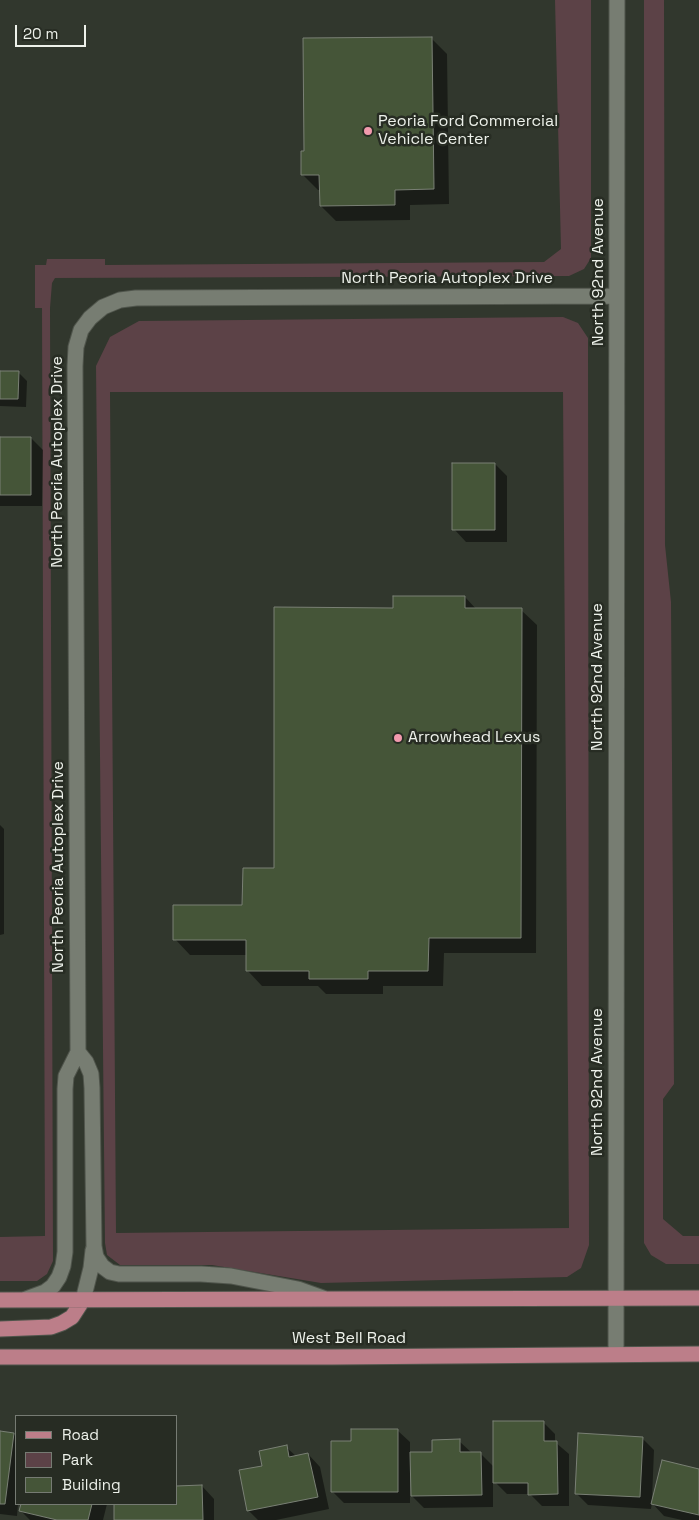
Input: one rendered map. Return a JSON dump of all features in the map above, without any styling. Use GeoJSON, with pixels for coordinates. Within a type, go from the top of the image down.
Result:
{"type":"FeatureCollection","features":[{"type":"Feature","properties":{"kind":"main road"},"geometry":{"type":"LineString","coordinates":[[0,1300],[699,1298]]}},
{"type":"Feature","properties":{"kind":"main road"},"geometry":{"type":"LineString","coordinates":[[0,1329],[51,1327],[72,1317],[83,1300]]}},
{"type":"Feature","properties":{"kind":"main road","name":"West Bell Road"},"geometry":{"type":"LineString","coordinates":[[0,1357],[699,1354]]}},
{"type":"Feature","properties":{"kind":"street","name":"North 92nd Avenue"},"geometry":{"type":"LineString","coordinates":[[616,1354],[617,0]]}},
{"type":"Feature","properties":{"kind":"street","name":"North Peoria Autoplex Drive"},"geometry":{"type":"LineString","coordinates":[[22,1300],[44,1292],[53,1286],[59,1278],[63,1266],[65,1252],[64,1089],[66,1076],[78,1052],[75,366],[76,347],[81,330],[90,318],[103,307],[120,300],[136,298],[616,296]]}},
{"type":"Feature","properties":{"kind":"street"},"geometry":{"type":"LineString","coordinates":[[78,1052],[86,1062],[91,1074],[92,1088],[94,1246],[83,1300]]}},
{"type":"Feature","properties":{"kind":"street"},"geometry":{"type":"LineString","coordinates":[[94,1246],[96,1257],[102,1266],[110,1272],[119,1274],[231,1276],[298,1289],[328,1299]]}},
{"type":"Feature","properties":{"kind":"green space"},"geometry":{"type":"Polygon","coordinates":[[[555,0],[591,0],[591,258],[584,269],[569,276],[55,278],[52,283],[50,308],[53,1261],[47,1274],[37,1281],[0,1281],[0,1237],[45,1236],[42,308],[35,308],[35,265],[46,265],[47,259],[105,259],[105,265],[544,262],[561,249],[555,0]]]}},
{"type":"Feature","properties":{"kind":"green space"},"geometry":{"type":"Polygon","coordinates":[[[644,0],[664,0],[665,545],[671,602],[674,1084],[663,1099],[663,1219],[683,1236],[699,1236],[699,1264],[666,1264],[651,1255],[644,1243],[644,0]]]}},
{"type":"Feature","properties":{"kind":"green space"},"geometry":{"type":"Polygon","coordinates":[[[563,317],[578,323],[588,338],[589,1245],[581,1268],[567,1277],[321,1283],[212,1265],[120,1265],[107,1255],[105,1243],[96,366],[110,337],[139,321],[563,317]],[[110,392],[116,1233],[569,1228],[563,392],[110,392]]]}},
{"type":"Feature","properties":{"kind":"building","name":"Peoria Ford Commercial Vehicle Center"},"geometry":{"type":"Polygon","coordinates":[[[432,37],[434,189],[395,190],[395,205],[320,206],[319,175],[301,175],[301,151],[304,151],[303,38],[432,37]]]}},
{"type":"Feature","properties":{"kind":"building"},"geometry":{"type":"Polygon","coordinates":[[[0,371],[19,371],[18,399],[0,399],[0,371]]]}},
{"type":"Feature","properties":{"kind":"building"},"geometry":{"type":"Polygon","coordinates":[[[0,437],[31,437],[31,495],[0,495],[0,437]]]}},
{"type":"Feature","properties":{"kind":"building"},"geometry":{"type":"Polygon","coordinates":[[[452,463],[495,463],[495,530],[452,530],[452,463]]]}},
{"type":"Feature","properties":{"kind":"building","name":"Arrowhead Lexus"},"geometry":{"type":"Polygon","coordinates":[[[393,596],[465,596],[465,608],[522,608],[521,938],[429,938],[428,971],[368,971],[368,979],[309,979],[309,971],[246,971],[246,940],[173,940],[173,905],[242,905],[243,868],[274,868],[274,607],[393,608],[393,596]]]}},
{"type":"Feature","properties":{"kind":"building"},"geometry":{"type":"Polygon","coordinates":[[[493,1421],[544,1421],[544,1441],[557,1441],[558,1494],[528,1495],[528,1483],[493,1483],[493,1421]]]}},
{"type":"Feature","properties":{"kind":"building"},"geometry":{"type":"Polygon","coordinates":[[[351,1429],[398,1429],[398,1492],[331,1492],[331,1441],[351,1441],[351,1429]]]}},
{"type":"Feature","properties":{"kind":"building"},"geometry":{"type":"Polygon","coordinates":[[[0,1431],[14,1433],[5,1504],[0,1504],[0,1431]]]}},
{"type":"Feature","properties":{"kind":"building"},"geometry":{"type":"Polygon","coordinates":[[[578,1433],[643,1437],[640,1497],[575,1494],[578,1433]]]}},
{"type":"Feature","properties":{"kind":"building"},"geometry":{"type":"Polygon","coordinates":[[[460,1439],[460,1452],[481,1452],[482,1495],[411,1496],[410,1452],[432,1452],[432,1440],[460,1439]]]}},
{"type":"Feature","properties":{"kind":"building"},"geometry":{"type":"Polygon","coordinates":[[[287,1445],[289,1457],[308,1453],[318,1497],[247,1511],[239,1470],[262,1466],[259,1451],[287,1445]]]}},
{"type":"Feature","properties":{"kind":"building"},"geometry":{"type":"Polygon","coordinates":[[[662,1460],[699,1469],[699,1515],[651,1504],[662,1460]]]}},
{"type":"Feature","properties":{"kind":"building"},"geometry":{"type":"Polygon","coordinates":[[[202,1485],[203,1520],[114,1520],[114,1505],[178,1505],[178,1486],[202,1485]]]}},
{"type":"Feature","properties":{"kind":"building"},"geometry":{"type":"Polygon","coordinates":[[[21,1505],[92,1505],[88,1520],[57,1520],[19,1511],[21,1505]]]}},
{"type":"Feature","properties":{"kind":"place","name":"Peoria Ford Commercial Vehicle Center"},"geometry":{"type":"Point","coordinates":[368,131]}},
{"type":"Feature","properties":{"kind":"place","name":"Arrowhead Lexus"},"geometry":{"type":"Point","coordinates":[398,738]}}]}
